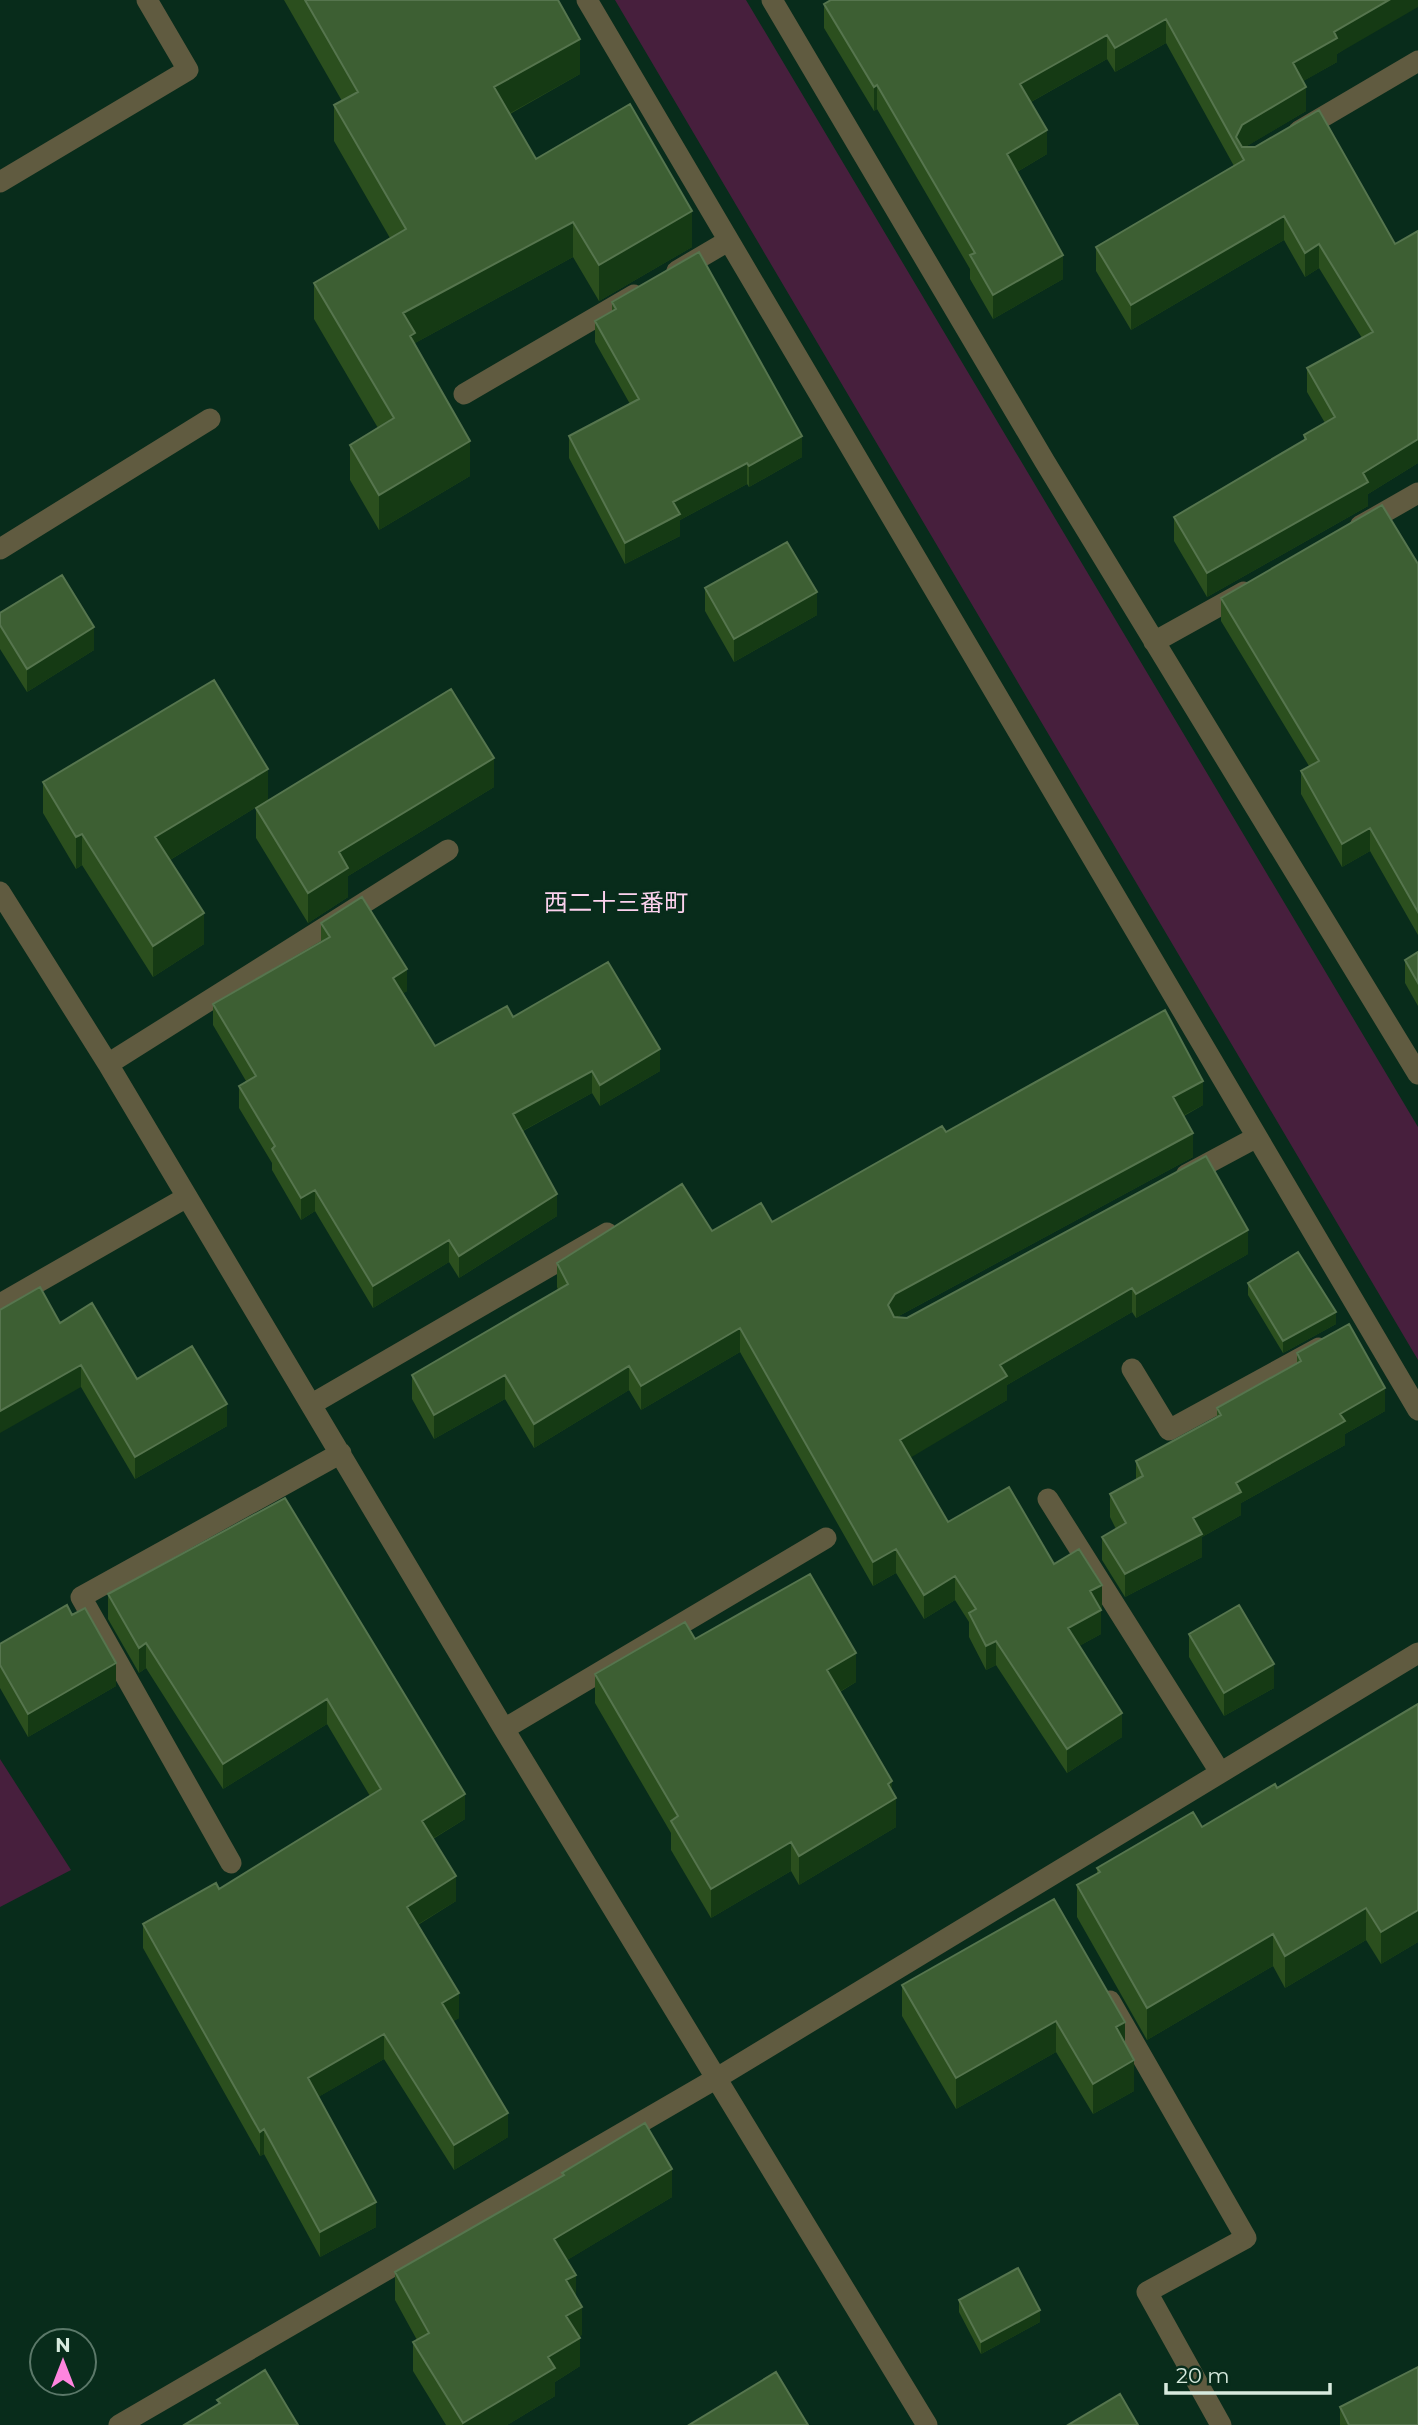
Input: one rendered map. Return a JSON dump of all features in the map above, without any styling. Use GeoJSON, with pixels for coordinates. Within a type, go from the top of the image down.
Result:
{"type":"FeatureCollection","features":[{"type":"Feature","properties":{"kind":"street"},"geometry":{"type":"LineString","coordinates":[[0,182],[188,70],[147,0]]}},
{"type":"Feature","properties":{"kind":"street"},"geometry":{"type":"LineString","coordinates":[[587,0],[1418,1410]]}},
{"type":"Feature","properties":{"kind":"street"},"geometry":{"type":"LineString","coordinates":[[772,0],[1154,642],[1418,1073]]}},
{"type":"Feature","properties":{"kind":"street"},"geometry":{"type":"LineString","coordinates":[[1285,139],[1418,61]]}},
{"type":"Feature","properties":{"kind":"street"},"geometry":{"type":"LineString","coordinates":[[464,394],[728,241]]}},
{"type":"Feature","properties":{"kind":"street"},"geometry":{"type":"LineString","coordinates":[[0,549],[210,419]]}},
{"type":"Feature","properties":{"kind":"street"},"geometry":{"type":"LineString","coordinates":[[1346,534],[1418,493]]}},
{"type":"Feature","properties":{"kind":"street"},"geometry":{"type":"LineString","coordinates":[[1154,642],[1262,581]]}},
{"type":"Feature","properties":{"kind":"street"},"geometry":{"type":"LineString","coordinates":[[108,1064],[448,850]]}},
{"type":"Feature","properties":{"kind":"street"},"geometry":{"type":"LineString","coordinates":[[0,892],[108,1064],[504,1729],[928,2425]]}},
{"type":"Feature","properties":{"kind":"street"},"geometry":{"type":"LineString","coordinates":[[1171,1183],[1257,1137]]}},
{"type":"Feature","properties":{"kind":"street"},"geometry":{"type":"LineString","coordinates":[[0,1304],[187,1197]]}},
{"type":"Feature","properties":{"kind":"street"},"geometry":{"type":"LineString","coordinates":[[312,1404],[628,1220]]}},
{"type":"Feature","properties":{"kind":"street"},"geometry":{"type":"LineString","coordinates":[[1132,1369],[1169,1430],[1366,1323]]}},
{"type":"Feature","properties":{"kind":"street"},"geometry":{"type":"LineString","coordinates":[[231,1863],[81,1597],[341,1453]]}},
{"type":"Feature","properties":{"kind":"street"},"geometry":{"type":"LineString","coordinates":[[1048,1499],[1220,1772]]}},
{"type":"Feature","properties":{"kind":"street"},"geometry":{"type":"LineString","coordinates":[[504,1729],[826,1538]]}},
{"type":"Feature","properties":{"kind":"street"},"geometry":{"type":"LineString","coordinates":[[119,2425],[717,2078],[1418,1653]]}},
{"type":"Feature","properties":{"kind":"street"},"geometry":{"type":"LineString","coordinates":[[1041,1881],[1055,1905]]}},
{"type":"Feature","properties":{"kind":"street"},"geometry":{"type":"LineString","coordinates":[[1102,1988],[1245,2238],[1147,2292],[1221,2425]]}},
{"type":"Feature","properties":{"kind":"shaded area"},"geometry":{"type":"Polygon","coordinates":[[[615,0],[746,0],[1418,1127],[1418,1360],[615,0]]]}},
{"type":"Feature","properties":{"kind":"shaded area"},"geometry":{"type":"Polygon","coordinates":[[[0,1759],[71,1870],[0,1907],[0,1759]]]}},
{"type":"Feature","properties":{"kind":"building"},"geometry":{"type":"Polygon","coordinates":[[[305,0],[558,0],[580,39],[494,87],[536,159],[630,104],[692,211],[599,265],[573,222],[403,313],[415,333],[410,336],[470,441],[379,495],[350,445],[394,418],[314,283],[406,229],[334,105],[358,92],[305,0]]]}},
{"type":"Feature","properties":{"kind":"building"},"geometry":{"type":"Polygon","coordinates":[[[831,0],[1389,0],[1334,32],[1337,38],[1293,63],[1306,87],[1242,125],[1236,137],[1242,147],[1255,147],[1319,110],[1395,244],[1418,231],[1418,439],[1363,473],[1368,482],[1207,573],[1174,517],[1306,439],[1304,435],[1335,417],[1307,368],[1373,332],[1319,244],[1305,253],[1284,216],[1131,305],[1096,247],[1244,160],[1166,19],[1115,48],[1107,35],[1020,84],[1047,130],[1007,154],[1063,255],[993,295],[970,255],[975,253],[877,85],[874,87],[824,4],[831,0]]]}},
{"type":"Feature","properties":{"kind":"building"},"geometry":{"type":"Polygon","coordinates":[[[699,252],[802,436],[749,466],[747,463],[673,502],[680,514],[625,543],[569,436],[639,399],[595,321],[616,309],[612,302],[699,252]]]}},
{"type":"Feature","properties":{"kind":"building"},"geometry":{"type":"Polygon","coordinates":[[[1382,505],[1418,564],[1418,912],[1370,828],[1342,844],[1301,771],[1319,761],[1221,598],[1382,505]]]}},
{"type":"Feature","properties":{"kind":"building"},"geometry":{"type":"Polygon","coordinates":[[[787,542],[817,592],[734,639],[705,588],[787,542]]]}},
{"type":"Feature","properties":{"kind":"building"},"geometry":{"type":"Polygon","coordinates":[[[62,575],[94,627],[27,669],[0,625],[0,613],[62,575]]]}},
{"type":"Feature","properties":{"kind":"building"},"geometry":{"type":"Polygon","coordinates":[[[214,680],[268,769],[155,837],[204,913],[153,946],[82,834],[76,837],[43,782],[214,680]]]}},
{"type":"Feature","properties":{"kind":"building"},"geometry":{"type":"Polygon","coordinates":[[[451,689],[494,758],[339,852],[348,868],[308,893],[256,808],[451,689]]]}},
{"type":"Feature","properties":{"kind":"building"},"geometry":{"type":"Polygon","coordinates":[[[362,897],[407,969],[393,978],[435,1046],[507,1006],[513,1017],[608,962],[660,1049],[600,1085],[592,1071],[513,1114],[557,1194],[459,1256],[449,1240],[373,1286],[315,1190],[301,1198],[272,1149],[275,1146],[239,1086],[256,1076],[213,1004],[330,937],[321,923],[362,897]]]}},
{"type":"Feature","properties":{"kind":"building"},"geometry":{"type":"Polygon","coordinates":[[[1418,952],[1418,983],[1405,960],[1418,952]]]}},
{"type":"Feature","properties":{"kind":"building"},"geometry":{"type":"Polygon","coordinates":[[[1165,1010],[1203,1081],[1173,1097],[1193,1133],[895,1294],[888,1305],[894,1317],[907,1318],[1206,1156],[1248,1230],[1136,1294],[1132,1288],[1000,1365],[1007,1376],[900,1440],[948,1522],[1009,1487],[1054,1564],[1079,1549],[1102,1585],[1090,1591],[1101,1610],[1068,1628],[1122,1713],[1067,1749],[996,1641],[986,1646],[969,1613],[976,1609],[955,1576],[924,1595],[896,1549],[873,1562],[740,1328],[641,1386],[629,1366],[534,1424],[505,1375],[434,1415],[412,1375],[568,1284],[557,1263],[682,1184],[712,1231],[761,1203],[772,1222],[942,1126],[946,1132],[1165,1010]]]}},
{"type":"Feature","properties":{"kind":"building"},"geometry":{"type":"Polygon","coordinates":[[[1298,1252],[1336,1312],[1283,1341],[1248,1283],[1298,1252]]]}},
{"type":"Feature","properties":{"kind":"building"},"geometry":{"type":"Polygon","coordinates":[[[40,1287],[60,1323],[92,1303],[137,1379],[192,1346],[227,1404],[135,1457],[81,1365],[0,1411],[0,1310],[40,1287]]]}},
{"type":"Feature","properties":{"kind":"building"},"geometry":{"type":"Polygon","coordinates":[[[1349,1324],[1385,1388],[1340,1414],[1345,1421],[1236,1483],[1241,1492],[1193,1518],[1202,1534],[1125,1574],[1102,1537],[1126,1523],[1110,1494],[1143,1476],[1136,1461],[1221,1415],[1217,1408],[1301,1361],[1297,1353],[1349,1324]]]}},
{"type":"Feature","properties":{"kind":"building"},"geometry":{"type":"Polygon","coordinates":[[[285,1498],[465,1794],[422,1821],[456,1876],[407,1907],[459,1993],[442,2003],[508,2113],[454,2145],[384,2034],[308,2078],[376,2202],[320,2232],[264,2129],[260,2132],[143,1924],[216,1883],[219,1889],[381,1789],[327,1699],[223,1764],[146,1643],[139,1648],[108,1594],[285,1498]]]}},
{"type":"Feature","properties":{"kind":"building"},"geometry":{"type":"Polygon","coordinates":[[[810,1574],[856,1653],[827,1670],[892,1781],[888,1784],[896,1798],[799,1856],[791,1842],[711,1889],[671,1821],[678,1816],[595,1674],[685,1622],[695,1639],[810,1574]]]}},
{"type":"Feature","properties":{"kind":"building"},"geometry":{"type":"Polygon","coordinates":[[[67,1605],[72,1615],[85,1608],[116,1663],[28,1714],[0,1665],[0,1644],[67,1605]]]}},
{"type":"Feature","properties":{"kind":"building"},"geometry":{"type":"Polygon","coordinates":[[[1239,1605],[1274,1664],[1224,1693],[1189,1634],[1239,1605]]]}},
{"type":"Feature","properties":{"kind":"building"},"geometry":{"type":"Polygon","coordinates":[[[1418,1704],[1418,1910],[1381,1932],[1366,1908],[1285,1956],[1273,1934],[1147,2008],[1077,1885],[1100,1872],[1097,1868],[1193,1812],[1202,1827],[1275,1784],[1277,1788],[1418,1704]]]}},
{"type":"Feature","properties":{"kind":"building"},"geometry":{"type":"Polygon","coordinates":[[[1054,1899],[1125,2022],[1116,2027],[1134,2060],[1093,2084],[1056,2021],[956,2078],[902,1985],[1054,1899]]]}},
{"type":"Feature","properties":{"kind":"building"},"geometry":{"type":"Polygon","coordinates":[[[645,2123],[672,2169],[554,2239],[576,2275],[566,2280],[582,2307],[566,2316],[580,2338],[548,2357],[555,2368],[463,2423],[413,2342],[429,2333],[395,2272],[564,2175],[562,2173],[645,2123]]]}},
{"type":"Feature","properties":{"kind":"building"},"geometry":{"type":"Polygon","coordinates":[[[1018,2268],[1040,2310],[981,2342],[959,2300],[1018,2268]]]}},
{"type":"Feature","properties":{"kind":"building"},"geometry":{"type":"Polygon","coordinates":[[[1418,2367],[1418,2425],[1349,2425],[1340,2407],[1418,2367]]]}},
{"type":"Feature","properties":{"kind":"building"},"geometry":{"type":"Polygon","coordinates":[[[265,2370],[298,2425],[184,2425],[220,2403],[217,2400],[265,2370]]]}},
{"type":"Feature","properties":{"kind":"building"},"geometry":{"type":"Polygon","coordinates":[[[776,2372],[808,2425],[689,2425],[776,2372]]]}},
{"type":"Feature","properties":{"kind":"building"},"geometry":{"type":"Polygon","coordinates":[[[1120,2394],[1138,2425],[1068,2425],[1120,2394]]]}},
{"type":"Feature","properties":{"kind":"district","name":"西二十三番町"},"geometry":{"type":"Point","coordinates":[616,902]}}]}
